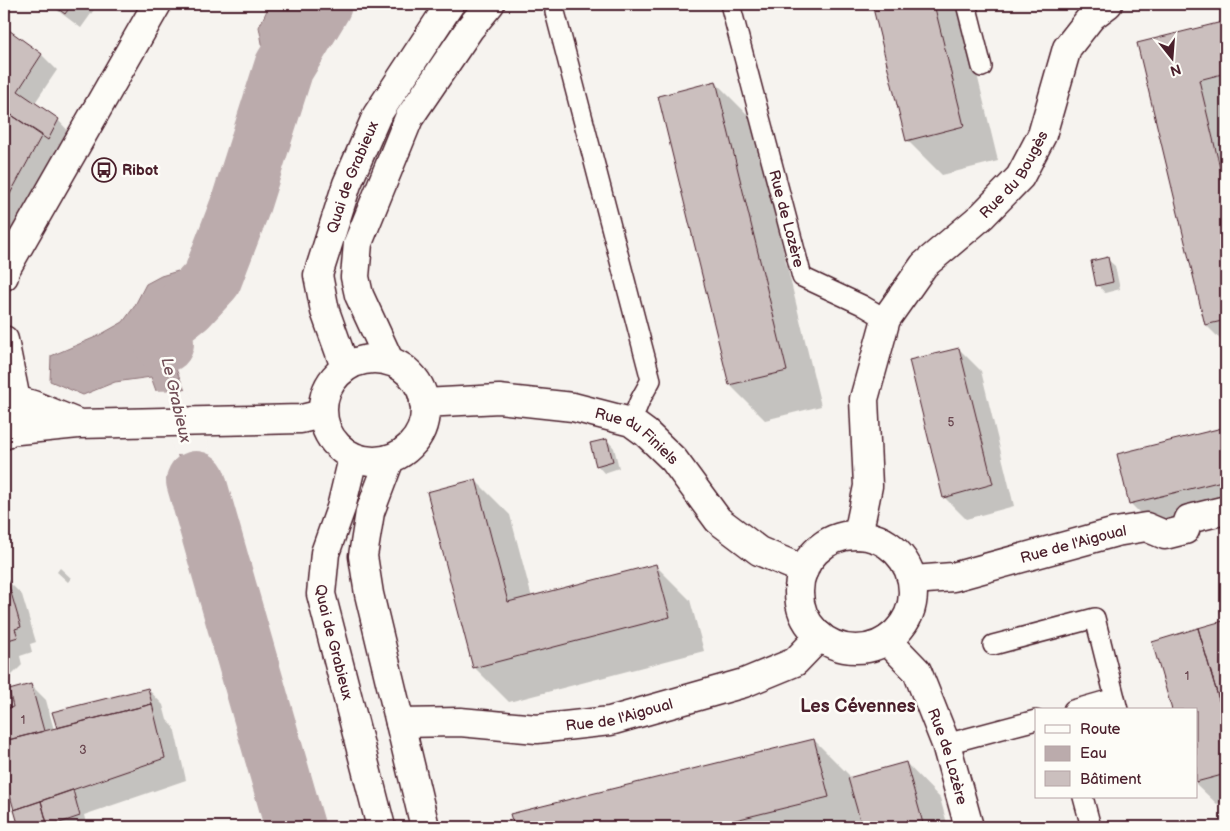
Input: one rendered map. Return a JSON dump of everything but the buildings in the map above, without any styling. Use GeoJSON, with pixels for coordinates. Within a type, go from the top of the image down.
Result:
{"type":"FeatureCollection","features":[{"type":"Feature","properties":{"kind":"main road"},"geometry":{"type":"LineString","coordinates":[[4,274],[157,4]]}},
{"type":"Feature","properties":{"kind":"main road","name":"Quai de Grabieux"},"geometry":{"type":"LineString","coordinates":[[345,368],[326,311],[318,275],[347,184],[377,115],[450,4]]}},
{"type":"Feature","properties":{"kind":"main road","name":"Quai de Grabieux"},"geometry":{"type":"LineString","coordinates":[[389,360],[359,296],[354,277],[358,243],[409,118],[470,28],[490,4]]}},
{"type":"Feature","properties":{"kind":"main road","name":"Rue du Bougès"},"geometry":{"type":"LineString","coordinates":[[886,318],[924,265],[982,216],[1020,177],[1042,135],[1067,48],[1092,16],[1104,5]]}},
{"type":"Feature","properties":{"kind":"main road"},"geometry":{"type":"LineString","coordinates":[[858,535],[868,486],[864,399],[886,318]]}},
{"type":"Feature","properties":{"kind":"main road"},"geometry":{"type":"LineString","coordinates":[[4,340],[16,400],[6,433],[78,424],[312,416],[338,447],[353,458],[372,462],[390,459],[409,448],[422,431],[426,409],[421,388],[408,370],[389,360],[373,358],[359,360],[345,368],[332,380],[312,416]]}},
{"type":"Feature","properties":{"kind":"main road","name":"Rue du Finiels"},"geometry":{"type":"LineString","coordinates":[[424,403],[499,398],[573,407],[630,422],[646,433],[674,460],[718,520],[759,551],[804,570]]}},
{"type":"Feature","properties":{"kind":"main road"},"geometry":{"type":"LineString","coordinates":[[16,400],[78,424]]}},
{"type":"Feature","properties":{"kind":"main road","name":"Quai de Grabieux"},"geometry":{"type":"LineString","coordinates":[[353,458],[341,508],[325,553],[321,594],[380,827]]}},
{"type":"Feature","properties":{"kind":"main road"},"geometry":{"type":"LineString","coordinates":[[390,459],[370,512],[363,556],[370,594],[425,827]]}},
{"type":"Feature","properties":{"kind":"main road","name":"Rue de l'Aigoual"},"geometry":{"type":"LineString","coordinates":[[912,580],[953,577],[1116,532],[1146,527],[1165,535],[1185,530],[1189,519],[1226,510]]}},
{"type":"Feature","properties":{"kind":"main road"},"geometry":{"type":"LineString","coordinates":[[858,535],[877,539],[894,548],[905,563],[912,580],[913,598],[909,614],[900,629],[887,640],[870,647],[853,649],[835,645],[820,636],[808,622],[801,606],[800,587],[804,570],[813,555],[826,544],[841,537],[858,535]]}},
{"type":"Feature","properties":{"kind":"main road","name":"Rue de l'Aigoual"},"geometry":{"type":"LineString","coordinates":[[400,723],[460,722],[537,729],[610,721],[744,683],[795,662],[820,636]]}},
{"type":"Feature","properties":{"kind":"main road","name":"Rue de Lozère"},"geometry":{"type":"LineString","coordinates":[[887,640],[917,671],[946,744],[969,827]]}},
{"type":"Feature","properties":{"kind":"lane","name":"Rue de Lozère"},"geometry":{"type":"LineString","coordinates":[[730,4],[802,276],[886,318]]}},
{"type":"Feature","properties":{"kind":"lane"},"geometry":{"type":"LineString","coordinates":[[966,4],[982,67]]}},
{"type":"Feature","properties":{"kind":"lane"},"geometry":{"type":"LineString","coordinates":[[555,12],[652,380],[630,422]]}},
{"type":"Feature","properties":{"kind":"lane"},"geometry":{"type":"LineString","coordinates":[[993,645],[1094,618],[1117,704],[1088,708]]}},
{"type":"Feature","properties":{"kind":"lane"},"geometry":{"type":"LineString","coordinates":[[946,744],[1035,720]]}},
{"type":"Feature","properties":{"kind":"lane"},"geometry":{"type":"LineString","coordinates":[[1083,798],[1091,827]]}},
{"type":"Feature","properties":{"kind":"water"},"geometry":{"type":"Polygon","coordinates":[[[270,4],[346,4],[302,55],[261,157],[248,182],[247,159],[253,95],[264,54],[259,27],[270,4]]]}},
{"type":"Feature","properties":{"kind":"water"},"geometry":{"type":"Polygon","coordinates":[[[178,271],[192,284],[209,282],[200,310],[183,319],[170,337],[174,364],[208,454],[214,480],[213,511],[222,569],[208,574],[198,562],[195,549],[194,520],[186,484],[170,430],[151,377],[115,382],[83,395],[50,381],[51,356],[98,336],[123,322],[134,307],[146,284],[161,276],[178,271]]]}},
{"type":"Feature","properties":{"kind":"pier"},"geometry":{"type":"Polygon","coordinates":[[[188,390],[211,454],[176,455],[154,391],[188,390]]]}},
{"type":"Feature","properties":{"kind":"waterway","name":"Le Grabieux"},"geometry":{"type":"LineString","coordinates":[[164,343],[161,326],[188,305],[212,279],[240,206],[284,67],[322,4]]}},
{"type":"Feature","properties":{"kind":"waterway","name":"Le Grabieux"},"geometry":{"type":"LineString","coordinates":[[196,481],[295,827]]}},
{"type":"Feature","properties":{"kind":"place","name":"Ribot"},"geometry":{"type":"Point","coordinates":[104,170]}},
{"type":"Feature","properties":{"kind":"district","name":"Les Cévennes"},"geometry":{"type":"Point","coordinates":[858,706]}}]}
